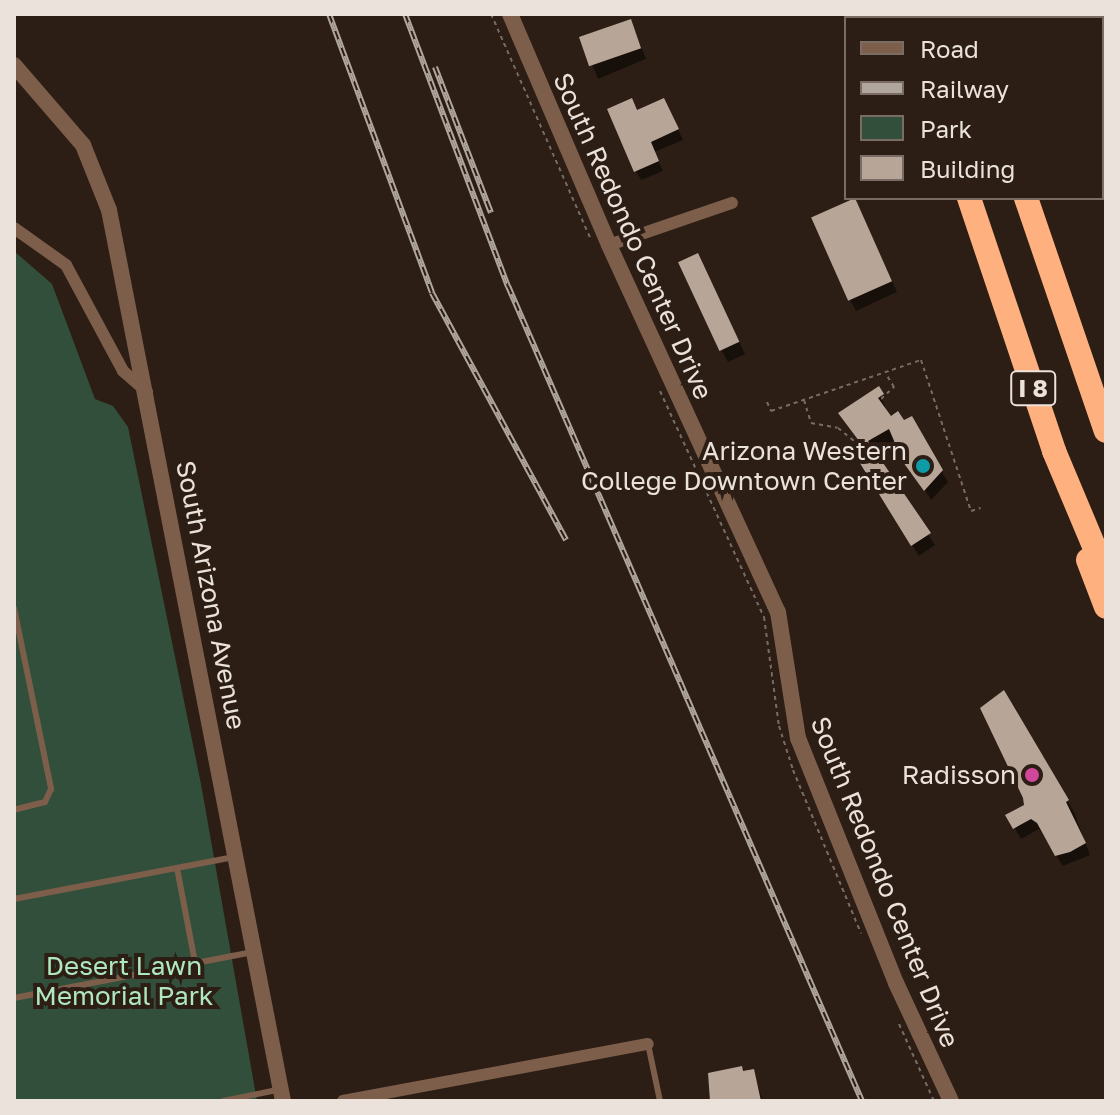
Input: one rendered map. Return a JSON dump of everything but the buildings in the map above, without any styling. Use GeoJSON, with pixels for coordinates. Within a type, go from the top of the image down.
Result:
{"type":"FeatureCollection","features":[{"type":"Feature","properties":{"kind":"highway","name":"I 8"},"geometry":{"type":"LineString","coordinates":[[970,200],[1054,451],[1106,575]]}},
{"type":"Feature","properties":{"kind":"highway","name":"I 8"},"geometry":{"type":"LineString","coordinates":[[1027,200],[1106,431]]}},
{"type":"Feature","properties":{"kind":"highway"},"geometry":{"type":"LineString","coordinates":[[1054,451],[1106,607]]}},
{"type":"Feature","properties":{"kind":"street","name":"South Redondo Center Drive"},"geometry":{"type":"LineString","coordinates":[[510,14],[609,245],[778,612],[798,738],[896,983],[951,1101]]}},
{"type":"Feature","properties":{"kind":"street","name":"South Arizona Avenue"},"geometry":{"type":"LineString","coordinates":[[14,65],[58,110],[83,145],[109,210],[238,856],[282,1095]]}},
{"type":"Feature","properties":{"kind":"street"},"geometry":{"type":"LineString","coordinates":[[609,245],[732,203]]}},
{"type":"Feature","properties":{"kind":"street"},"geometry":{"type":"LineString","coordinates":[[14,228],[66,265],[123,371],[147,392]]}},
{"type":"Feature","properties":{"kind":"street"},"geometry":{"type":"LineString","coordinates":[[343,1101],[648,1044]]}},
{"type":"Feature","properties":{"kind":"lane"},"geometry":{"type":"LineString","coordinates":[[14,608],[51,789],[45,802],[14,810]]}},
{"type":"Feature","properties":{"kind":"lane"},"geometry":{"type":"LineString","coordinates":[[14,650],[22,649]]}},
{"type":"Feature","properties":{"kind":"lane"},"geometry":{"type":"LineString","coordinates":[[14,899],[238,856]]}},
{"type":"Feature","properties":{"kind":"lane"},"geometry":{"type":"LineString","coordinates":[[177,868],[195,962]]}},
{"type":"Feature","properties":{"kind":"lane"},"geometry":{"type":"LineString","coordinates":[[14,998],[255,951]]}},
{"type":"Feature","properties":{"kind":"lane"},"geometry":{"type":"LineString","coordinates":[[648,1044],[660,1101]]}},
{"type":"Feature","properties":{"kind":"lane"},"geometry":{"type":"LineString","coordinates":[[223,1101],[282,1095]]}},
{"type":"Feature","properties":{"kind":"path"},"geometry":{"type":"LineString","coordinates":[[491,14],[592,241]]}},
{"type":"Feature","properties":{"kind":"path"},"geometry":{"type":"LineString","coordinates":[[767,402],[771,411],[921,360],[971,511],[981,508]]}},
{"type":"Feature","properties":{"kind":"path"},"geometry":{"type":"LineString","coordinates":[[881,399],[894,387],[886,372]]}},
{"type":"Feature","properties":{"kind":"path"},"geometry":{"type":"LineString","coordinates":[[658,386],[764,617],[788,756],[864,941]]}},
{"type":"Feature","properties":{"kind":"path"},"geometry":{"type":"LineString","coordinates":[[804,400],[811,423],[838,428],[855,442]]}},
{"type":"Feature","properties":{"kind":"path"},"geometry":{"type":"LineString","coordinates":[[897,1018],[934,1101]]}},
{"type":"Feature","properties":{"kind":"green space","name":"Desert Lawn Memorial Park"},"geometry":{"type":"Polygon","coordinates":[[[14,251],[52,284],[95,399],[113,406],[128,427],[201,784],[257,1101],[14,1101],[14,251]]]}},
{"type":"Feature","properties":{"kind":"railway"},"geometry":{"type":"LineString","coordinates":[[329,14],[432,293],[566,540]]}},
{"type":"Feature","properties":{"kind":"railway"},"geometry":{"type":"LineString","coordinates":[[405,14],[508,286],[862,1101]]}},
{"type":"Feature","properties":{"kind":"railway"},"geometry":{"type":"LineString","coordinates":[[435,67],[491,213]]}},
{"type":"Feature","properties":{"kind":"place","name":"Arizona Western College Downtown Center"},"geometry":{"type":"Point","coordinates":[923,466]}},
{"type":"Feature","properties":{"kind":"place","name":"Radisson"},"geometry":{"type":"Point","coordinates":[1032,775]}}]}
